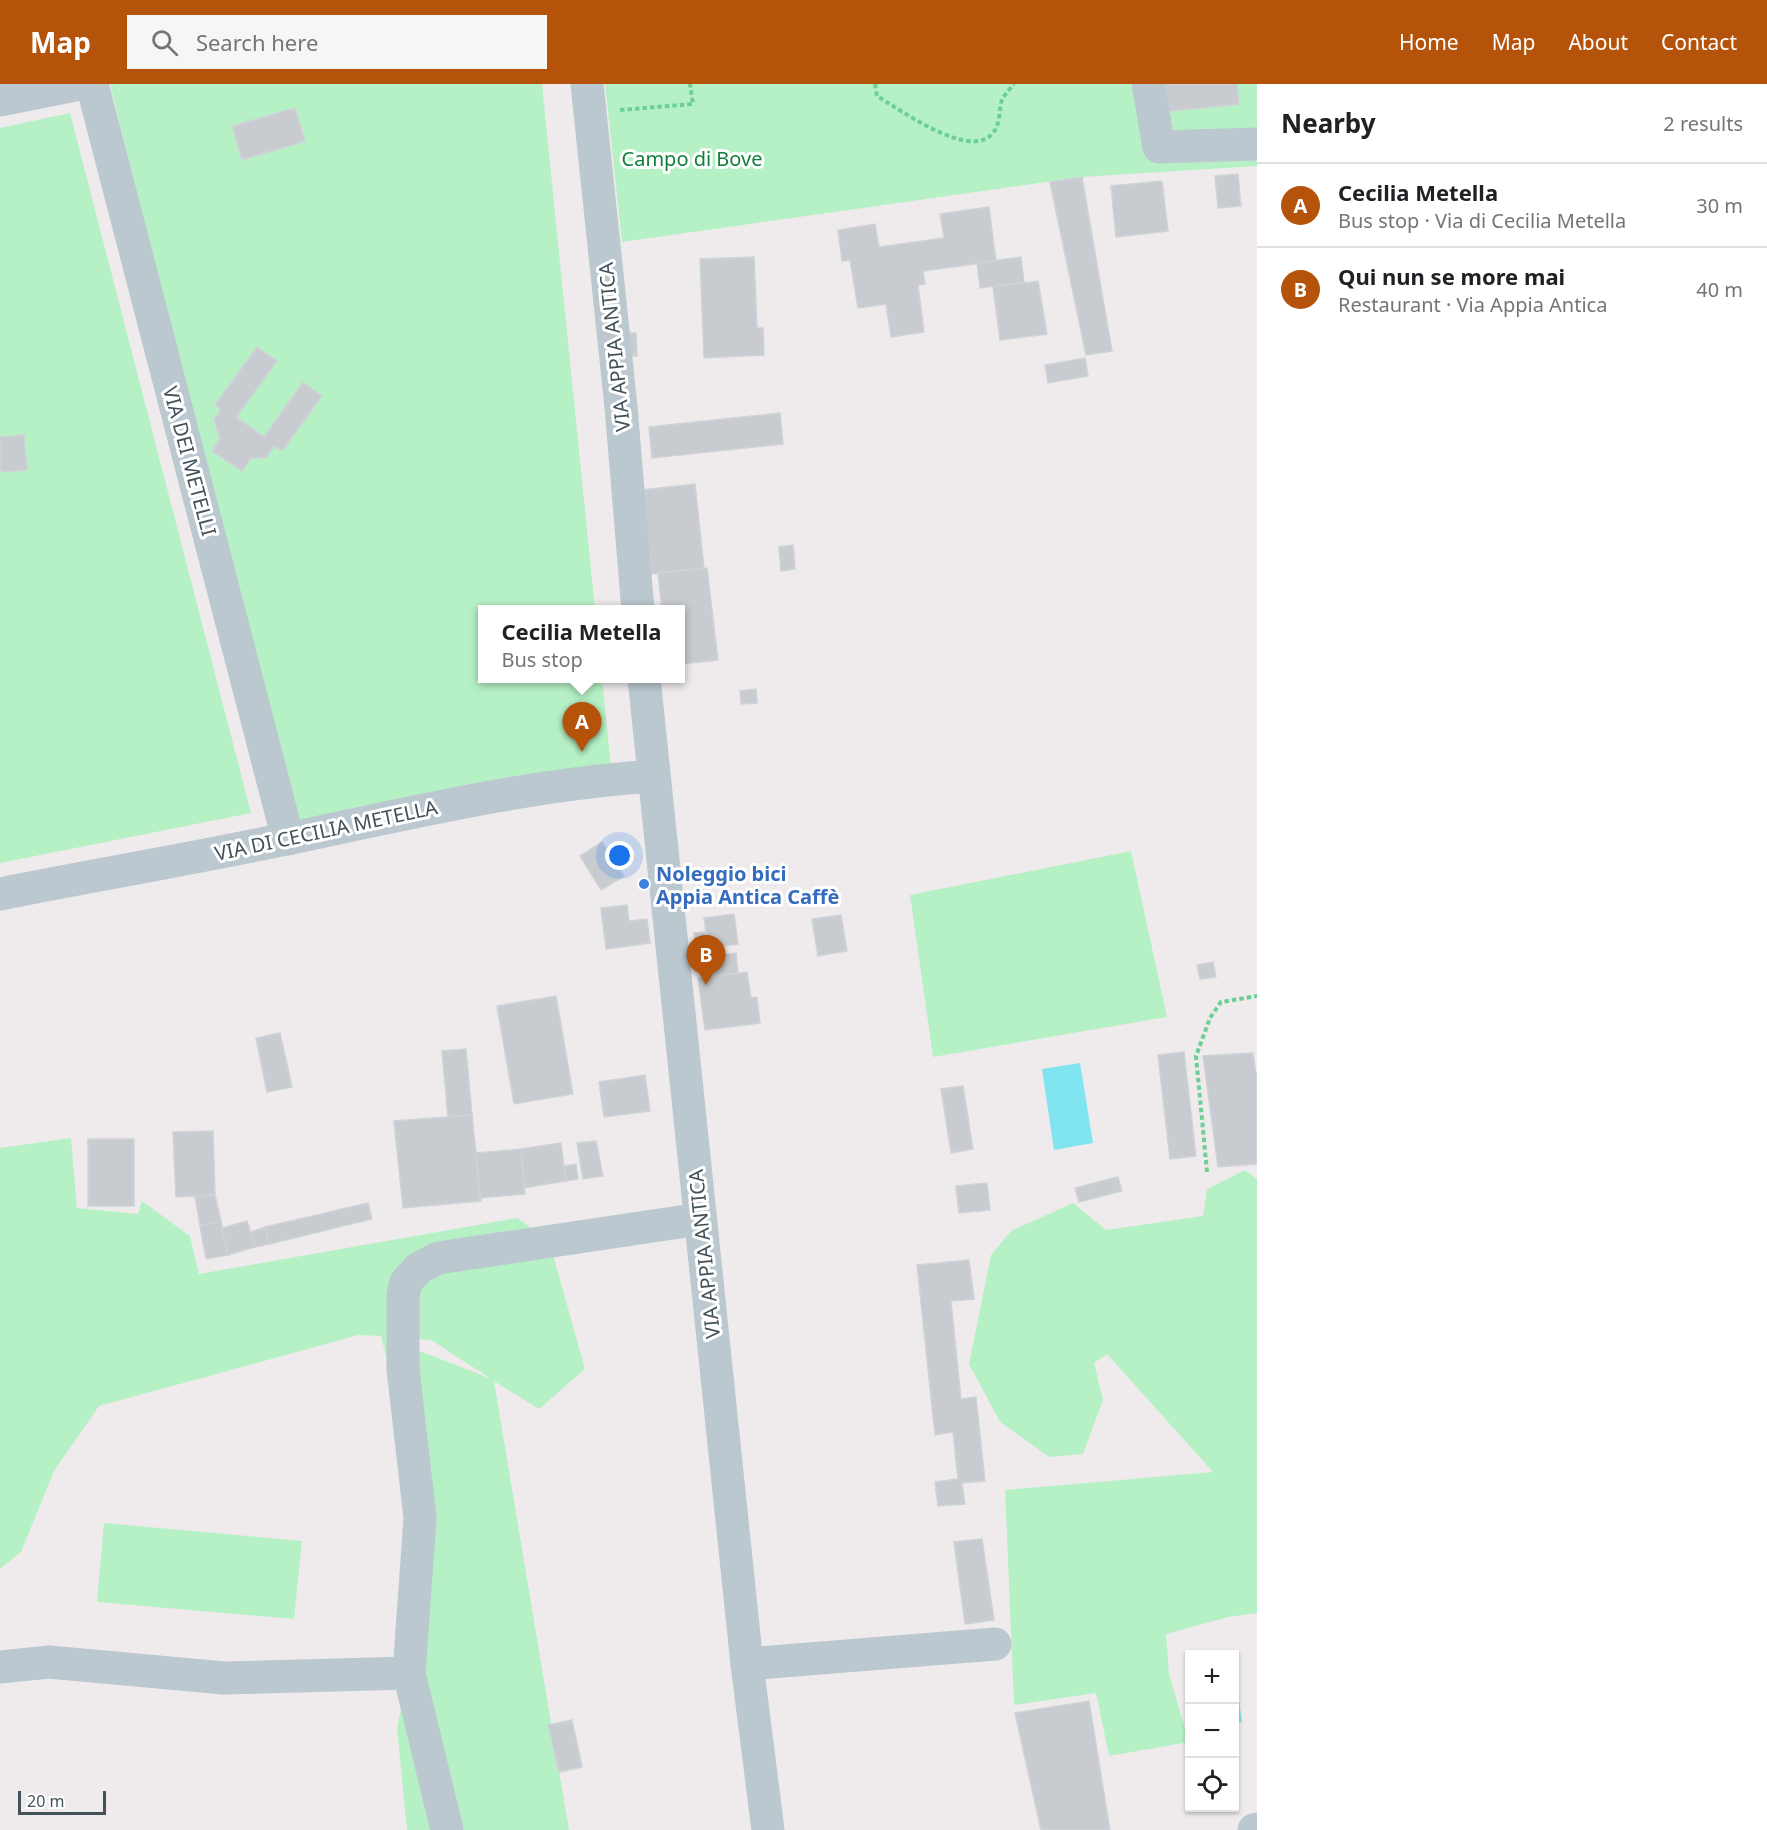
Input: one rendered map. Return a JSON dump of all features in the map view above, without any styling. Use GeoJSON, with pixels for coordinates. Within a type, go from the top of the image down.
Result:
{"type":"FeatureCollection","features":[{"type":"Feature","properties":{"kind":"street"},"geometry":{"type":"LineString","coordinates":[[0,100],[80,84]]}},
{"type":"Feature","properties":{"kind":"street","name":"VIA DEI METELLI"},"geometry":{"type":"LineString","coordinates":[[92,84],[288,839]]}},
{"type":"Feature","properties":{"kind":"street"},"geometry":{"type":"LineString","coordinates":[[1148,84],[1159,147],[1257,144]]}},
{"type":"Feature","properties":{"kind":"street","name":"VIA APPIA ANTICA"},"geometry":{"type":"LineString","coordinates":[[588,98],[622,418],[638,605]]}},
{"type":"Feature","properties":{"kind":"street","name":"VIA APPIA ANTICA"},"geometry":{"type":"LineString","coordinates":[[645,683],[747,1664],[768,1830]]}},
{"type":"Feature","properties":{"kind":"street","name":"VIA DI CECILIA METELLA"},"geometry":{"type":"LineString","coordinates":[[0,894],[288,839],[435,807],[593,780],[654,777]]}},
{"type":"Feature","properties":{"kind":"street"},"geometry":{"type":"LineString","coordinates":[[447,1830],[410,1673],[420,1518],[403,1369],[403,1295],[406,1282],[419,1269],[438,1258],[700,1219]]}},
{"type":"Feature","properties":{"kind":"street"},"geometry":{"type":"LineString","coordinates":[[747,1664],[995,1644]]}},
{"type":"Feature","properties":{"kind":"street"},"geometry":{"type":"LineString","coordinates":[[0,1667],[49,1662],[224,1678],[410,1673]]}},
{"type":"Feature","properties":{"kind":"path"},"geometry":{"type":"LineString","coordinates":[[588,98],[693,104],[690,84]]}},
{"type":"Feature","properties":{"kind":"path"},"geometry":{"type":"LineString","coordinates":[[875,84],[877,96],[956,140],[976,143],[992,135],[998,123],[1002,101],[1014,84]]}},
{"type":"Feature","properties":{"kind":"path"},"geometry":{"type":"LineString","coordinates":[[1207,1172],[1196,1056],[1210,1018],[1221,1002],[1257,996]]}},
{"type":"Feature","properties":{"kind":"green space"},"geometry":{"type":"Polygon","coordinates":[[[110,84],[542,84],[595,605],[478,605],[478,683],[602,683],[611,767],[294,827],[110,84]]]}},
{"type":"Feature","properties":{"kind":"green space","name":"Campo di Bove"},"geometry":{"type":"Polygon","coordinates":[[[605,84],[1257,84],[1257,166],[1082,177],[622,242],[605,84]]]}},
{"type":"Feature","properties":{"kind":"green space"},"geometry":{"type":"Polygon","coordinates":[[[70,113],[251,813],[0,863],[0,128],[70,113]]]}},
{"type":"Feature","properties":{"kind":"green space"},"geometry":{"type":"Polygon","coordinates":[[[1131,851],[1167,1017],[933,1057],[910,895],[1131,851]]]}},
{"type":"Feature","properties":{"kind":"green space"},"geometry":{"type":"Polygon","coordinates":[[[71,1138],[77,1208],[138,1214],[142,1201],[190,1236],[199,1274],[517,1218],[549,1240],[585,1369],[539,1409],[494,1381],[569,1830],[407,1830],[397,1728],[409,1673],[414,1469],[381,1336],[359,1335],[99,1406],[54,1471],[21,1552],[0,1569],[0,1148],[71,1138]],[[384,1337],[490,1378],[431,1340],[384,1337]]]}},
{"type":"Feature","properties":{"kind":"green space"},"geometry":{"type":"Polygon","coordinates":[[[1245,1170],[1257,1179],[1257,1613],[1228,1617],[1166,1634],[1169,1674],[1185,1728],[1185,1743],[1109,1756],[1096,1693],[1014,1705],[1005,1490],[1213,1472],[1107,1354],[1094,1363],[1103,1400],[1083,1454],[1049,1457],[1000,1422],[969,1364],[991,1255],[1011,1231],[1073,1203],[1106,1230],[1203,1216],[1207,1189],[1245,1170]]]}},
{"type":"Feature","properties":{"kind":"green space"},"geometry":{"type":"Polygon","coordinates":[[[104,1523],[302,1541],[294,1619],[97,1602],[104,1523]]]}},
{"type":"Feature","properties":{"kind":"water"},"geometry":{"type":"Polygon","coordinates":[[[1080,1063],[1093,1143],[1054,1150],[1042,1069],[1080,1063]]]}},
{"type":"Feature","properties":{"kind":"water"},"geometry":{"type":"Polygon","coordinates":[[[1239,1701],[1242,1722],[1239,1722],[1239,1701]]]}},
{"type":"Feature","properties":{"kind":"building"},"geometry":{"type":"Polygon","coordinates":[[[1159,84],[1237,84],[1239,104],[1162,112],[1159,84]]]}},
{"type":"Feature","properties":{"kind":"building"},"geometry":{"type":"Polygon","coordinates":[[[295,108],[305,141],[242,160],[232,126],[295,108]]]}},
{"type":"Feature","properties":{"kind":"building"},"geometry":{"type":"Polygon","coordinates":[[[1238,174],[1241,206],[1218,208],[1215,176],[1238,174]]]}},
{"type":"Feature","properties":{"kind":"building"},"geometry":{"type":"Polygon","coordinates":[[[1082,177],[1112,351],[1086,355],[1050,182],[1082,177]]]}},
{"type":"Feature","properties":{"kind":"building"},"geometry":{"type":"Polygon","coordinates":[[[1162,181],[1168,231],[1116,237],[1111,186],[1162,181]]]}},
{"type":"Feature","properties":{"kind":"building"},"geometry":{"type":"Polygon","coordinates":[[[989,207],[996,261],[923,271],[925,284],[918,285],[924,332],[891,337],[886,304],[858,308],[850,260],[842,261],[838,230],[875,224],[879,247],[944,238],[940,214],[989,207]]]}},
{"type":"Feature","properties":{"kind":"building"},"geometry":{"type":"Polygon","coordinates":[[[754,257],[757,328],[763,328],[764,355],[704,358],[700,259],[754,257]]]}},
{"type":"Feature","properties":{"kind":"building"},"geometry":{"type":"Polygon","coordinates":[[[1021,257],[1024,282],[980,288],[977,263],[1021,257]]]}},
{"type":"Feature","properties":{"kind":"building"},"geometry":{"type":"Polygon","coordinates":[[[1038,281],[1047,334],[1000,340],[993,287],[1038,281]]]}},
{"type":"Feature","properties":{"kind":"building"},"geometry":{"type":"Polygon","coordinates":[[[628,333],[636,333],[637,356],[629,356],[628,333]]]}},
{"type":"Feature","properties":{"kind":"building"},"geometry":{"type":"Polygon","coordinates":[[[257,347],[277,361],[236,417],[264,437],[303,382],[322,396],[282,451],[274,446],[266,458],[251,458],[242,471],[212,451],[220,439],[214,420],[221,410],[215,405],[257,347]]]}},
{"type":"Feature","properties":{"kind":"building"},"geometry":{"type":"Polygon","coordinates":[[[1085,358],[1088,376],[1048,383],[1045,365],[1085,358]]]}},
{"type":"Feature","properties":{"kind":"building"},"geometry":{"type":"Polygon","coordinates":[[[780,413],[783,444],[652,458],[649,427],[780,413]]]}},
{"type":"Feature","properties":{"kind":"building"},"geometry":{"type":"Polygon","coordinates":[[[24,435],[27,470],[0,472],[0,437],[24,435]]]}},
{"type":"Feature","properties":{"kind":"building"},"geometry":{"type":"Polygon","coordinates":[[[695,484],[704,568],[652,574],[642,490],[695,484]]]}},
{"type":"Feature","properties":{"kind":"building"},"geometry":{"type":"Polygon","coordinates":[[[793,545],[795,569],[781,571],[779,547],[793,545]]]}},
{"type":"Feature","properties":{"kind":"building"},"geometry":{"type":"Polygon","coordinates":[[[707,568],[718,660],[685,664],[685,605],[661,605],[658,573],[707,568]]]}},
{"type":"Feature","properties":{"kind":"building"},"geometry":{"type":"Polygon","coordinates":[[[756,689],[757,703],[741,704],[740,691],[756,689]]]}},
{"type":"Feature","properties":{"kind":"building"},"geometry":{"type":"Polygon","coordinates":[[[602,842],[624,876],[601,890],[580,856],[602,842]]]}},
{"type":"Feature","properties":{"kind":"building"},"geometry":{"type":"Polygon","coordinates":[[[627,905],[629,921],[647,919],[650,943],[606,949],[601,908],[627,905]]]}},
{"type":"Feature","properties":{"kind":"building"},"geometry":{"type":"Polygon","coordinates":[[[734,914],[738,944],[708,948],[704,918],[734,914]]]}},
{"type":"Feature","properties":{"kind":"building"},"geometry":{"type":"Polygon","coordinates":[[[841,915],[847,951],[818,956],[812,919],[841,915]]]}},
{"type":"Feature","properties":{"kind":"building"},"geometry":{"type":"Polygon","coordinates":[[[706,932],[708,948],[696,949],[694,933],[706,932]]]}},
{"type":"Feature","properties":{"kind":"building"},"geometry":{"type":"Polygon","coordinates":[[[736,953],[738,973],[713,976],[711,956],[736,953]]]}},
{"type":"Feature","properties":{"kind":"building"},"geometry":{"type":"Polygon","coordinates":[[[1213,962],[1216,977],[1200,979],[1197,965],[1213,962]]]}},
{"type":"Feature","properties":{"kind":"building"},"geometry":{"type":"Polygon","coordinates":[[[712,964],[713,976],[706,977],[704,965],[712,964]]]}},
{"type":"Feature","properties":{"kind":"building"},"geometry":{"type":"Polygon","coordinates":[[[747,972],[751,998],[757,997],[760,1023],[705,1030],[698,978],[747,972]]]}},
{"type":"Feature","properties":{"kind":"building"},"geometry":{"type":"Polygon","coordinates":[[[556,996],[573,1094],[514,1104],[497,1006],[556,996]]]}},
{"type":"Feature","properties":{"kind":"building"},"geometry":{"type":"Polygon","coordinates":[[[280,1033],[292,1087],[267,1092],[256,1038],[280,1033]]]}},
{"type":"Feature","properties":{"kind":"building"},"geometry":{"type":"Polygon","coordinates":[[[466,1049],[472,1115],[448,1117],[442,1051],[466,1049]]]}},
{"type":"Feature","properties":{"kind":"building"},"geometry":{"type":"Polygon","coordinates":[[[1184,1052],[1196,1156],[1170,1159],[1158,1055],[1184,1052]]]}},
{"type":"Feature","properties":{"kind":"building"},"geometry":{"type":"Polygon","coordinates":[[[1253,1053],[1257,1081],[1257,1164],[1218,1167],[1203,1056],[1253,1053]]]}},
{"type":"Feature","properties":{"kind":"building"},"geometry":{"type":"Polygon","coordinates":[[[645,1075],[650,1111],[604,1117],[599,1082],[645,1075]]]}},
{"type":"Feature","properties":{"kind":"building"},"geometry":{"type":"Polygon","coordinates":[[[963,1086],[973,1149],[951,1153],[941,1089],[963,1086]]]}},
{"type":"Feature","properties":{"kind":"building"},"geometry":{"type":"Polygon","coordinates":[[[472,1115],[481,1201],[403,1208],[394,1121],[472,1115]]]}},
{"type":"Feature","properties":{"kind":"building"},"geometry":{"type":"Polygon","coordinates":[[[213,1131],[215,1195],[176,1197],[173,1132],[213,1131]]]}},
{"type":"Feature","properties":{"kind":"building"},"geometry":{"type":"Polygon","coordinates":[[[88,1139],[134,1139],[134,1206],[88,1206],[88,1139]]]}},
{"type":"Feature","properties":{"kind":"building"},"geometry":{"type":"Polygon","coordinates":[[[596,1141],[603,1176],[583,1179],[577,1143],[596,1141]]]}},
{"type":"Feature","properties":{"kind":"building"},"geometry":{"type":"Polygon","coordinates":[[[561,1143],[566,1181],[524,1188],[521,1149],[561,1143]]]}},
{"type":"Feature","properties":{"kind":"building"},"geometry":{"type":"Polygon","coordinates":[[[521,1149],[525,1194],[480,1198],[476,1153],[521,1149]]]}},
{"type":"Feature","properties":{"kind":"building"},"geometry":{"type":"Polygon","coordinates":[[[576,1164],[578,1179],[566,1181],[564,1166],[576,1164]]]}},
{"type":"Feature","properties":{"kind":"building"},"geometry":{"type":"Polygon","coordinates":[[[1118,1177],[1122,1191],[1079,1202],[1075,1188],[1118,1177]]]}},
{"type":"Feature","properties":{"kind":"building"},"geometry":{"type":"Polygon","coordinates":[[[987,1183],[990,1210],[959,1213],[956,1186],[987,1183]]]}},
{"type":"Feature","properties":{"kind":"building"},"geometry":{"type":"Polygon","coordinates":[[[215,1195],[221,1221],[200,1226],[195,1196],[215,1195]]]}},
{"type":"Feature","properties":{"kind":"building"},"geometry":{"type":"Polygon","coordinates":[[[368,1203],[372,1219],[269,1244],[265,1227],[368,1203]]]}},
{"type":"Feature","properties":{"kind":"building"},"geometry":{"type":"Polygon","coordinates":[[[221,1221],[228,1255],[206,1259],[200,1226],[221,1221]]]}},
{"type":"Feature","properties":{"kind":"building"},"geometry":{"type":"Polygon","coordinates":[[[247,1221],[255,1247],[228,1255],[222,1228],[247,1221]]]}},
{"type":"Feature","properties":{"kind":"building"},"geometry":{"type":"Polygon","coordinates":[[[265,1227],[269,1244],[255,1247],[251,1232],[265,1227]]]}},
{"type":"Feature","properties":{"kind":"building"},"geometry":{"type":"Polygon","coordinates":[[[969,1260],[974,1299],[951,1301],[961,1399],[976,1397],[985,1481],[962,1483],[965,1504],[938,1506],[935,1482],[958,1479],[953,1432],[935,1435],[917,1265],[969,1260]]]}},
{"type":"Feature","properties":{"kind":"building"},"geometry":{"type":"Polygon","coordinates":[[[982,1539],[994,1620],[965,1624],[954,1542],[982,1539]]]}},
{"type":"Feature","properties":{"kind":"building"},"geometry":{"type":"Polygon","coordinates":[[[1089,1701],[1110,1830],[1041,1830],[1015,1713],[1089,1701]]]}},
{"type":"Feature","properties":{"kind":"building"},"geometry":{"type":"Polygon","coordinates":[[[572,1720],[582,1767],[559,1772],[548,1725],[572,1720]]]}},
{"type":"Feature","properties":{"kind":"place","name":"Cecilia Metella"},"geometry":{"type":"Point","coordinates":[582,752]}},
{"type":"Feature","properties":{"kind":"place","name":"Noleggio bici Appia Antica Caffè"},"geometry":{"type":"Point","coordinates":[644,884]}},
{"type":"Feature","properties":{"kind":"place","name":"Qui nun se more mai"},"geometry":{"type":"Point","coordinates":[706,985]}}]}
